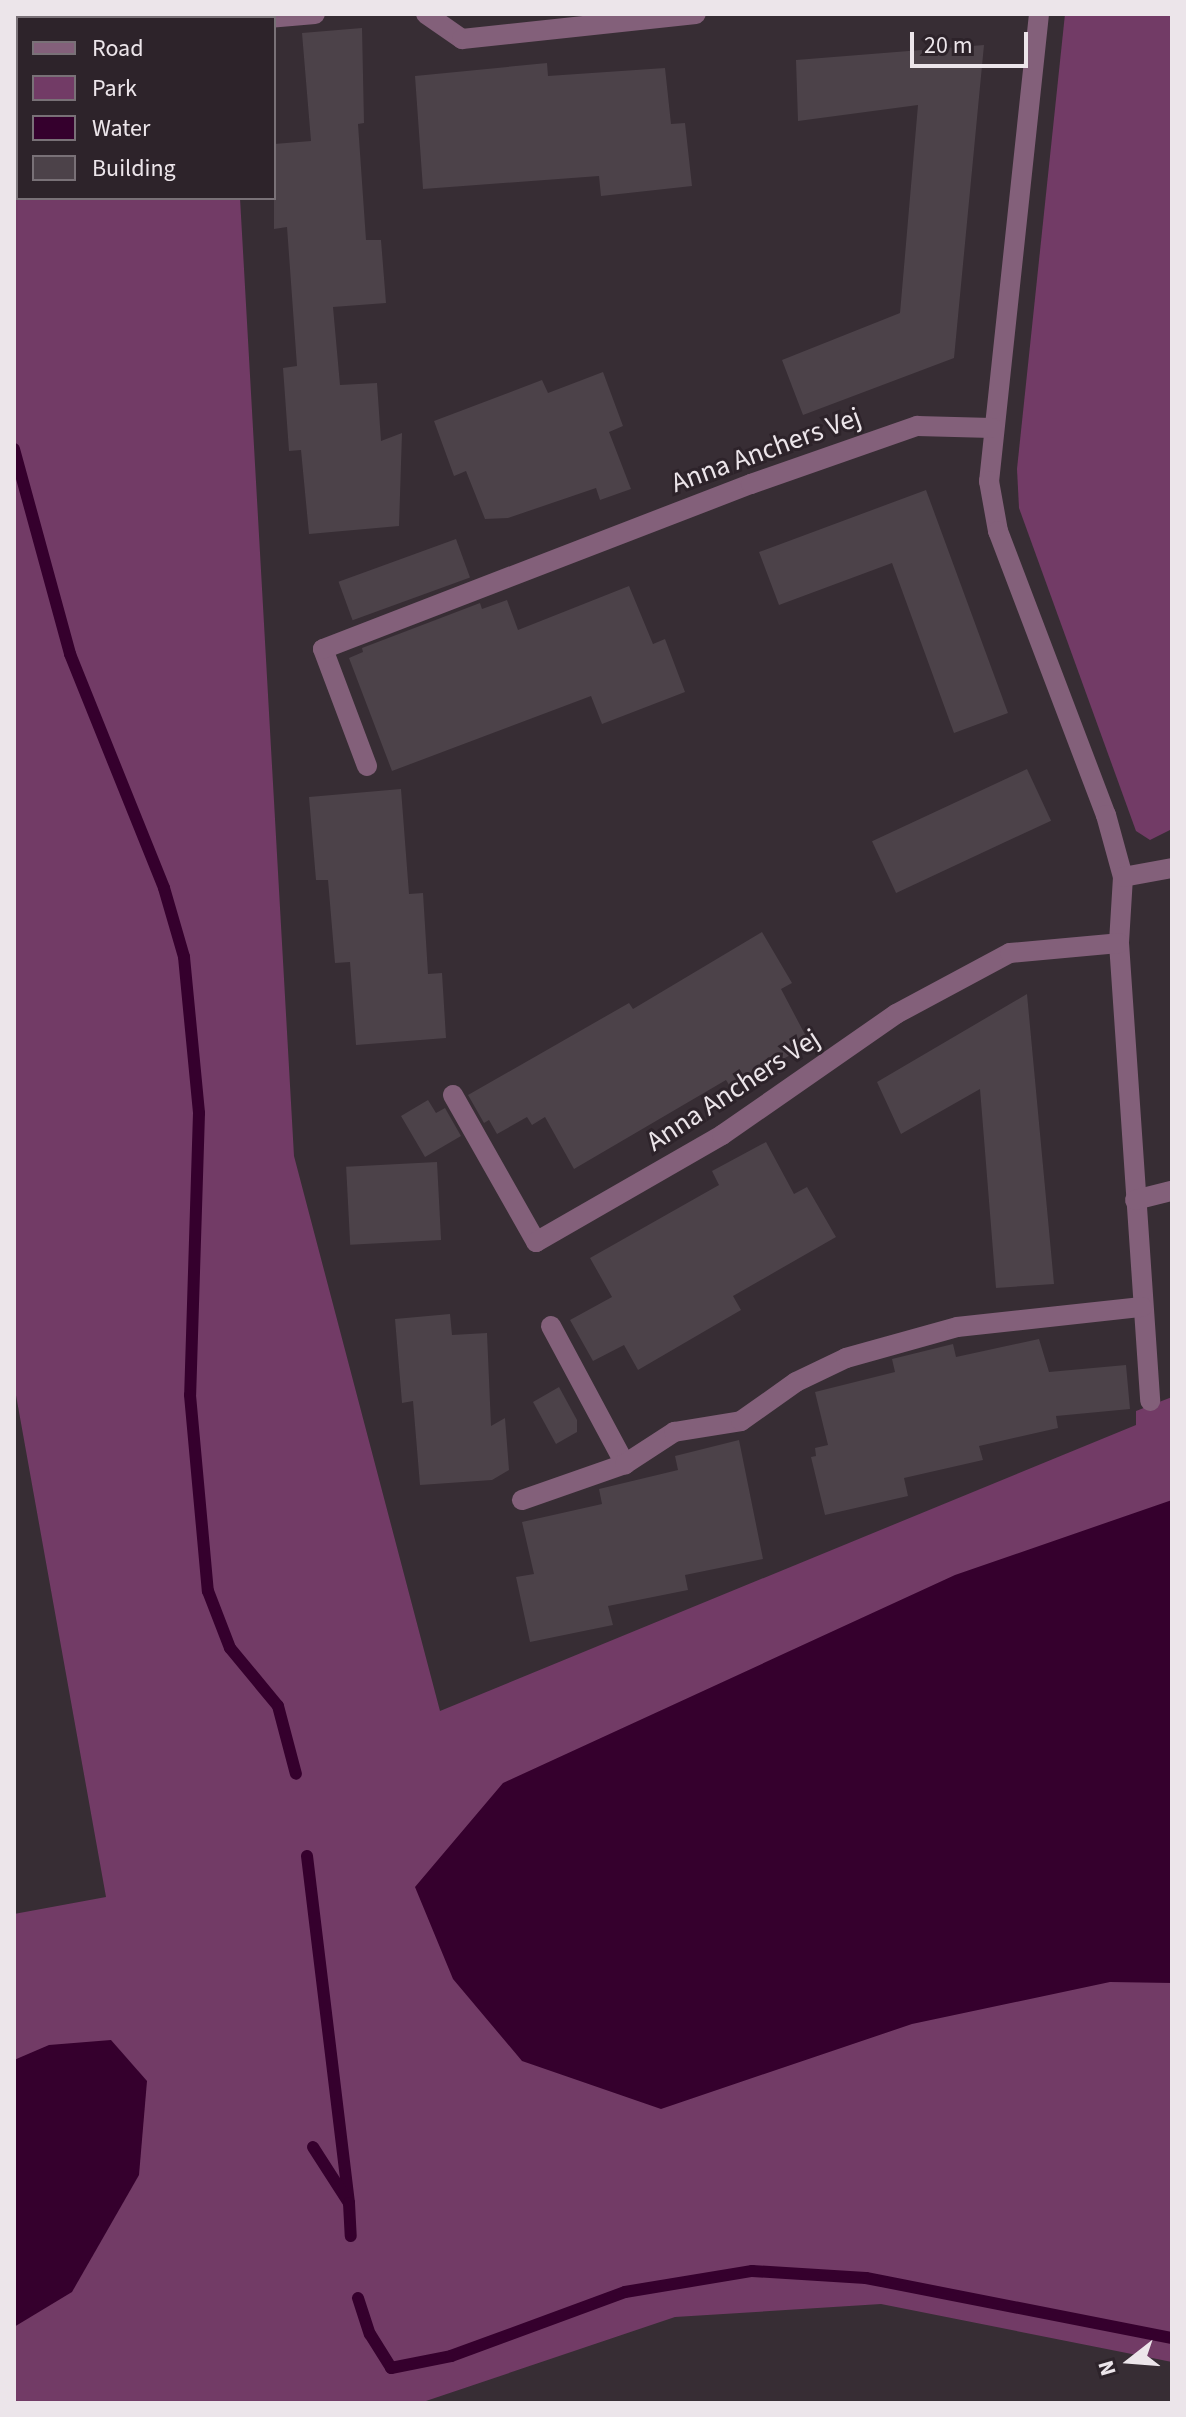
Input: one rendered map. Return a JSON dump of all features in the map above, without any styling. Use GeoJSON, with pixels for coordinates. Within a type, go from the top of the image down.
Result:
{"type":"FeatureCollection","features":[{"type":"Feature","properties":{"kind":"street"},"geometry":{"type":"LineString","coordinates":[[276,17],[315,14]]}},
{"type":"Feature","properties":{"kind":"street"},"geometry":{"type":"LineString","coordinates":[[426,14],[462,39],[696,14]]}},
{"type":"Feature","properties":{"kind":"street"},"geometry":{"type":"LineString","coordinates":[[1039,14],[992,428],[989,481],[998,531],[1106,815],[1123,877],[1119,943],[1150,1401]]}},
{"type":"Feature","properties":{"kind":"street","name":"Anna Anchers Vej"},"geometry":{"type":"LineString","coordinates":[[367,766],[323,649],[723,494],[917,426],[992,428]]}},
{"type":"Feature","properties":{"kind":"street"},"geometry":{"type":"LineString","coordinates":[[1123,877],[1172,868]]}},
{"type":"Feature","properties":{"kind":"street","name":"Anna Anchers Vej"},"geometry":{"type":"LineString","coordinates":[[453,1095],[536,1242],[722,1135],[896,1014],[1010,953],[1119,943]]}},
{"type":"Feature","properties":{"kind":"street"},"geometry":{"type":"LineString","coordinates":[[1135,1200],[1172,1191]]}},
{"type":"Feature","properties":{"kind":"street"},"geometry":{"type":"LineString","coordinates":[[522,1500],[625,1464],[674,1432],[741,1421],[796,1382],[846,1358],[957,1327],[1142,1307]]}},
{"type":"Feature","properties":{"kind":"street"},"geometry":{"type":"LineString","coordinates":[[551,1326],[625,1464]]}},
{"type":"Feature","properties":{"kind":"green space"},"geometry":{"type":"Polygon","coordinates":[[[14,14],[230,14],[16,16],[16,200],[240,200],[294,1156],[440,1711],[1136,1425],[1136,1411],[1172,1397],[1172,2362],[881,2304],[675,2317],[420,2403],[14,2403],[14,1914],[106,1897],[14,1384],[14,14]]]}},
{"type":"Feature","properties":{"kind":"green space"},"geometry":{"type":"Polygon","coordinates":[[[1065,14],[1172,14],[1172,829],[1150,840],[1136,831],[1019,508],[1017,469],[1065,14]]]}},
{"type":"Feature","properties":{"kind":"water"},"geometry":{"type":"Polygon","coordinates":[[[1172,1500],[1172,1983],[1110,1982],[912,2024],[661,2109],[522,2061],[453,1979],[415,1887],[503,1783],[955,1575],[1172,1500]]]}},
{"type":"Feature","properties":{"kind":"water"},"geometry":{"type":"Polygon","coordinates":[[[111,2040],[147,2081],[139,2175],[72,2292],[14,2327],[14,2060],[49,2045],[111,2040]]]}},
{"type":"Feature","properties":{"kind":"building"},"geometry":{"type":"Polygon","coordinates":[[[362,28],[364,123],[358,124],[366,240],[381,240],[386,303],[333,307],[340,385],[377,383],[381,441],[402,433],[399,526],[309,534],[301,450],[289,451],[283,368],[297,366],[287,227],[274,229],[274,200],[276,144],[311,141],[302,33],[362,28]]]}},
{"type":"Feature","properties":{"kind":"building"},"geometry":{"type":"Polygon","coordinates":[[[984,45],[954,358],[803,415],[782,360],[900,313],[918,105],[798,121],[796,60],[984,45]]]}},
{"type":"Feature","properties":{"kind":"building"},"geometry":{"type":"Polygon","coordinates":[[[547,63],[548,76],[665,68],[671,124],[685,123],[692,186],[601,196],[599,176],[423,189],[415,76],[547,63]]]}},
{"type":"Feature","properties":{"kind":"building"},"geometry":{"type":"Polygon","coordinates":[[[603,372],[623,426],[609,432],[631,489],[600,500],[596,488],[508,518],[485,519],[466,471],[454,476],[434,421],[542,380],[548,393],[603,372]]]}},
{"type":"Feature","properties":{"kind":"building"},"geometry":{"type":"Polygon","coordinates":[[[926,490],[1008,713],[954,733],[892,563],[779,605],[759,552],[926,490]]]}},
{"type":"Feature","properties":{"kind":"building"},"geometry":{"type":"Polygon","coordinates":[[[456,539],[470,578],[353,620],[339,582],[456,539]]]}},
{"type":"Feature","properties":{"kind":"building"},"geometry":{"type":"Polygon","coordinates":[[[629,586],[653,644],[665,639],[685,692],[602,724],[591,696],[392,771],[349,658],[363,652],[362,648],[480,603],[482,609],[507,600],[518,630],[629,586]]]}},
{"type":"Feature","properties":{"kind":"building"},"geometry":{"type":"Polygon","coordinates":[[[1027,769],[1051,821],[896,893],[872,841],[1027,769]]]}},
{"type":"Feature","properties":{"kind":"building"},"geometry":{"type":"Polygon","coordinates":[[[401,789],[409,894],[423,893],[428,974],[442,973],[446,1038],[356,1045],[350,962],[335,963],[328,880],[316,880],[309,797],[401,789]]]}},
{"type":"Feature","properties":{"kind":"building"},"geometry":{"type":"Polygon","coordinates":[[[762,932],[792,983],[781,989],[810,1044],[731,1088],[726,1080],[574,1169],[545,1117],[532,1125],[527,1117],[497,1134],[489,1120],[484,1123],[468,1095],[629,1003],[633,1009],[762,932]]]}},
{"type":"Feature","properties":{"kind":"building"},"geometry":{"type":"Polygon","coordinates":[[[1027,994],[1054,1284],[996,1288],[980,1089],[901,1134],[877,1082],[1027,994]]]}},
{"type":"Feature","properties":{"kind":"building"},"geometry":{"type":"Polygon","coordinates":[[[428,1100],[436,1113],[445,1108],[461,1136],[425,1157],[401,1116],[428,1100]]]}},
{"type":"Feature","properties":{"kind":"building"},"geometry":{"type":"Polygon","coordinates":[[[766,1142],[794,1194],[807,1187],[836,1237],[733,1296],[741,1310],[638,1370],[624,1345],[593,1361],[570,1320],[612,1297],[590,1258],[719,1185],[712,1171],[766,1142]]]}},
{"type":"Feature","properties":{"kind":"building"},"geometry":{"type":"Polygon","coordinates":[[[437,1162],[441,1240],[350,1245],[346,1167],[437,1162]]]}},
{"type":"Feature","properties":{"kind":"building"},"geometry":{"type":"Polygon","coordinates":[[[450,1314],[452,1335],[487,1333],[491,1426],[505,1418],[509,1470],[492,1480],[420,1485],[413,1401],[402,1403],[395,1319],[450,1314]]]}},
{"type":"Feature","properties":{"kind":"building"},"geometry":{"type":"Polygon","coordinates":[[[1039,1339],[1049,1372],[1126,1365],[1130,1409],[1056,1416],[1058,1428],[979,1446],[983,1460],[904,1478],[908,1496],[825,1515],[811,1457],[816,1456],[815,1448],[828,1445],[815,1392],[895,1372],[892,1359],[953,1344],[956,1357],[1039,1339]]]}},
{"type":"Feature","properties":{"kind":"building"},"geometry":{"type":"Polygon","coordinates":[[[559,1387],[577,1420],[577,1432],[556,1444],[533,1402],[559,1387]]]}},
{"type":"Feature","properties":{"kind":"building"},"geometry":{"type":"Polygon","coordinates":[[[739,1440],[763,1559],[685,1575],[688,1590],[608,1606],[613,1625],[530,1642],[516,1577],[534,1574],[522,1522],[602,1504],[599,1489],[678,1470],[675,1456],[739,1440]]]}},
{"type":"Feature","properties":{"kind":"waterway"},"geometry":{"type":"LineString","coordinates":[[14,449],[70,654],[164,888],[184,957],[199,1113],[190,1395],[208,1591],[230,1648],[278,1706],[296,1774]]}},
{"type":"Feature","properties":{"kind":"waterway"},"geometry":{"type":"LineString","coordinates":[[307,1856],[349,2203]]}},
{"type":"Feature","properties":{"kind":"waterway"},"geometry":{"type":"LineString","coordinates":[[313,2147],[349,2203],[351,2236]]}},
{"type":"Feature","properties":{"kind":"waterway"},"geometry":{"type":"LineString","coordinates":[[358,2298],[370,2334],[391,2368],[451,2356],[625,2292],[752,2271],[866,2278],[1172,2338]]}}]}
